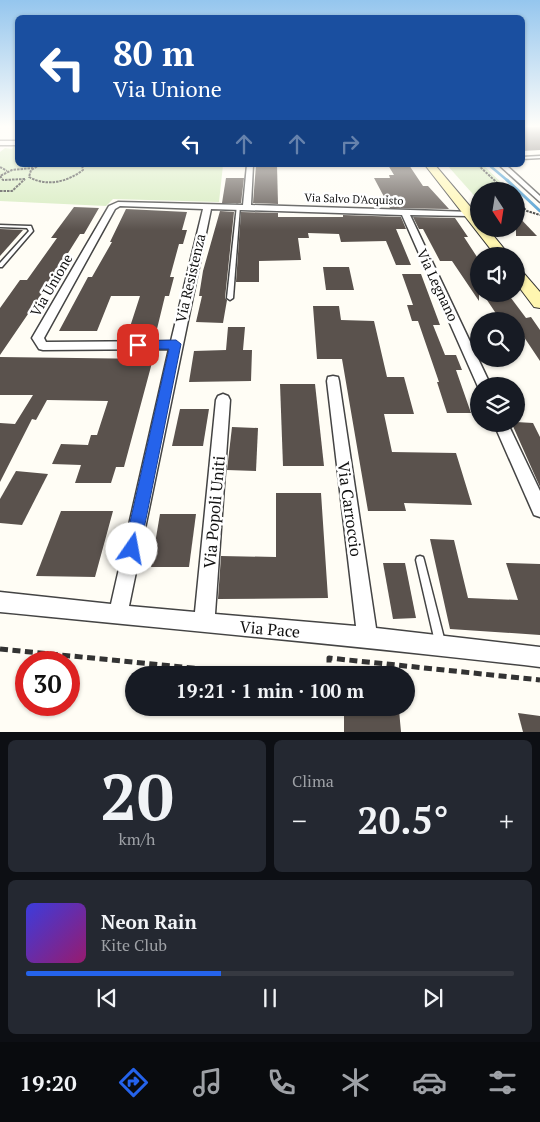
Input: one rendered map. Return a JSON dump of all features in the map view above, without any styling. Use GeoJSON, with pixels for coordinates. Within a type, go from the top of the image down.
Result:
{"type":"FeatureCollection","features":[{"type":"Feature","properties":{"kind":"street"},"geometry":{"type":"LineString","coordinates":[[248,207],[250,167]]}},
{"type":"Feature","properties":{"kind":"street"},"geometry":{"type":"LineString","coordinates":[[432,167],[469,214]]}},
{"type":"Feature","properties":{"kind":"street"},"geometry":{"type":"LineString","coordinates":[[504,167],[540,200]]}},
{"type":"Feature","properties":{"kind":"street","name":"Via Salvo D'Acquisto"},"geometry":{"type":"LineString","coordinates":[[118,204],[469,214]]}},
{"type":"Feature","properties":{"kind":"street","name":"Via Unione"},"geometry":{"type":"LineString","coordinates":[[118,204],[112,208],[38,338],[44,346],[176,344]]}},
{"type":"Feature","properties":{"kind":"street","name":"Via Resistenza"},"geometry":{"type":"LineString","coordinates":[[118,614],[205,212],[209,206]]}},
{"type":"Feature","properties":{"kind":"street","name":"Via Legnano"},"geometry":{"type":"LineString","coordinates":[[405,212],[480,377]]}},
{"type":"Feature","properties":{"kind":"street"},"geometry":{"type":"LineString","coordinates":[[525,284],[540,303]]}},
{"type":"Feature","properties":{"kind":"street","name":"Via Carroccio"},"geometry":{"type":"LineString","coordinates":[[333,381],[367,637]]}},
{"type":"Feature","properties":{"kind":"street","name":"Via Popoli Uniti"},"geometry":{"type":"LineString","coordinates":[[204,623],[223,400]]}},
{"type":"Feature","properties":{"kind":"street"},"geometry":{"type":"LineString","coordinates":[[505,432],[540,509]]}},
{"type":"Feature","properties":{"kind":"street","name":"Via Pace"},"geometry":{"type":"LineString","coordinates":[[0,602],[204,623],[367,637],[540,657]]}},
{"type":"Feature","properties":{"kind":"lane"},"geometry":{"type":"LineString","coordinates":[[230,298],[238,206]]}},
{"type":"Feature","properties":{"kind":"lane"},"geometry":{"type":"LineString","coordinates":[[0,226],[29,227],[31,231],[0,266]]}},
{"type":"Feature","properties":{"kind":"lane"},"geometry":{"type":"LineString","coordinates":[[420,560],[441,645]]}},
{"type":"Feature","properties":{"kind":"path"},"geometry":{"type":"LineString","coordinates":[[0,167],[7,171]]}},
{"type":"Feature","properties":{"kind":"path"},"geometry":{"type":"LineString","coordinates":[[29,175],[32,180],[39,182],[56,182],[79,173],[83,170],[82,167]]}},
{"type":"Feature","properties":{"kind":"path"},"geometry":{"type":"LineString","coordinates":[[480,167],[496,182]]}},
{"type":"Feature","properties":{"kind":"path"},"geometry":{"type":"LineString","coordinates":[[25,179],[3,180],[0,176],[7,171],[18,168],[35,168]]}},
{"type":"Feature","properties":{"kind":"path"},"geometry":{"type":"LineString","coordinates":[[0,191],[12,191],[35,168]]}},
{"type":"Feature","properties":{"kind":"path"},"geometry":{"type":"LineString","coordinates":[[525,209],[539,215]]}},
{"type":"Feature","properties":{"kind":"path"},"geometry":{"type":"LineString","coordinates":[[0,649],[173,666]]}},
{"type":"Feature","properties":{"kind":"path"},"geometry":{"type":"LineString","coordinates":[[329,666],[329,658],[406,666]]}},
{"type":"Feature","properties":{"kind":"path"},"geometry":{"type":"LineString","coordinates":[[415,667],[540,680]]}},
{"type":"Feature","properties":{"kind":"green space"},"geometry":{"type":"Polygon","coordinates":[[[0,161],[15,161],[15,167],[223,167],[219,202],[113,199],[106,206],[0,201],[0,161]]]}},
{"type":"Feature","properties":{"kind":"green space"},"geometry":{"type":"Polygon","coordinates":[[[449,167],[485,167],[501,182],[470,182],[470,191],[449,167]]]}},
{"type":"Feature","properties":{"kind":"building"},"geometry":{"type":"Polygon","coordinates":[[[256,167],[277,167],[278,204],[253,203],[256,167]]]}},
{"type":"Feature","properties":{"kind":"building"},"geometry":{"type":"Polygon","coordinates":[[[389,167],[410,167],[423,186],[428,186],[449,209],[390,208],[374,178],[390,178],[389,175],[394,175],[389,167]]]}},
{"type":"Feature","properties":{"kind":"building"},"geometry":{"type":"Polygon","coordinates":[[[226,178],[244,178],[241,203],[222,203],[226,178]]]}},
{"type":"Feature","properties":{"kind":"building"},"geometry":{"type":"Polygon","coordinates":[[[74,207],[99,208],[84,234],[80,234],[53,277],[59,277],[50,290],[44,290],[0,355],[0,308],[20,280],[27,280],[57,238],[51,238],[74,207]]]}},
{"type":"Feature","properties":{"kind":"building"},"geometry":{"type":"Polygon","coordinates":[[[126,209],[187,212],[182,230],[187,230],[183,244],[179,244],[170,277],[174,277],[169,296],[165,296],[156,333],[128,333],[140,296],[111,296],[97,331],[59,331],[88,277],[92,277],[112,242],[110,242],[126,209]]]}},
{"type":"Feature","properties":{"kind":"building"},"geometry":{"type":"Polygon","coordinates":[[[220,211],[234,212],[225,298],[227,300],[223,323],[196,322],[202,296],[199,296],[203,271],[220,211]]]}},
{"type":"Feature","properties":{"kind":"building"},"geometry":{"type":"Polygon","coordinates":[[[241,212],[278,213],[278,217],[343,217],[343,215],[401,217],[406,229],[396,229],[411,265],[396,265],[386,241],[341,242],[339,234],[308,233],[309,238],[298,238],[301,260],[259,261],[259,282],[236,282],[241,212]]]}},
{"type":"Feature","properties":{"kind":"building"},"geometry":{"type":"Polygon","coordinates":[[[413,217],[455,218],[468,237],[464,237],[471,247],[470,288],[452,261],[440,261],[423,229],[419,229],[413,217]]]}},
{"type":"Feature","properties":{"kind":"building"},"geometry":{"type":"Polygon","coordinates":[[[525,223],[537,236],[525,236],[525,223]]]}},
{"type":"Feature","properties":{"kind":"building"},"geometry":{"type":"Polygon","coordinates":[[[0,229],[23,230],[0,256],[0,229]]]}},
{"type":"Feature","properties":{"kind":"building"},"geometry":{"type":"Polygon","coordinates":[[[323,267],[349,267],[354,290],[326,290],[323,267]]]}},
{"type":"Feature","properties":{"kind":"building"},"geometry":{"type":"Polygon","coordinates":[[[402,274],[421,274],[440,325],[433,325],[445,355],[456,355],[462,370],[456,370],[470,413],[447,413],[437,382],[439,382],[418,321],[412,321],[407,305],[413,305],[402,274]]]}},
{"type":"Feature","properties":{"kind":"building"},"geometry":{"type":"Polygon","coordinates":[[[488,302],[514,302],[522,312],[495,312],[488,302]]]}},
{"type":"Feature","properties":{"kind":"building"},"geometry":{"type":"Polygon","coordinates":[[[313,306],[339,306],[341,320],[374,321],[387,377],[404,377],[414,414],[384,414],[392,452],[456,453],[472,505],[404,503],[406,511],[368,511],[342,359],[317,359],[313,306]]]}},
{"type":"Feature","properties":{"kind":"building"},"geometry":{"type":"Polygon","coordinates":[[[525,317],[531,317],[540,330],[540,361],[525,338],[525,317]]]}},
{"type":"Feature","properties":{"kind":"building"},"geometry":{"type":"Polygon","coordinates":[[[228,327],[245,327],[243,350],[252,350],[251,381],[189,382],[194,351],[226,350],[228,327]]]}},
{"type":"Feature","properties":{"kind":"building"},"geometry":{"type":"Polygon","coordinates":[[[0,357],[153,359],[124,467],[116,467],[111,483],[75,483],[81,465],[52,464],[61,444],[88,445],[91,435],[97,435],[108,401],[47,400],[36,420],[32,419],[0,482],[0,423],[15,424],[33,395],[0,395],[0,357]]]}},
{"type":"Feature","properties":{"kind":"building"},"geometry":{"type":"Polygon","coordinates":[[[280,384],[315,384],[324,466],[283,466],[280,384]]]}},
{"type":"Feature","properties":{"kind":"building"},"geometry":{"type":"Polygon","coordinates":[[[180,409],[209,409],[203,446],[172,446],[180,409]]]}},
{"type":"Feature","properties":{"kind":"building"},"geometry":{"type":"Polygon","coordinates":[[[525,423],[533,423],[540,437],[540,487],[516,432],[525,432],[525,423]]]}},
{"type":"Feature","properties":{"kind":"building"},"geometry":{"type":"Polygon","coordinates":[[[232,427],[258,428],[256,471],[227,470],[232,427]]]}},
{"type":"Feature","properties":{"kind":"building"},"geometry":{"type":"Polygon","coordinates":[[[16,471],[48,474],[22,525],[0,523],[0,499],[16,471]]]}},
{"type":"Feature","properties":{"kind":"building"},"geometry":{"type":"Polygon","coordinates":[[[276,493],[321,493],[328,598],[218,599],[221,556],[276,557],[276,493]]]}},
{"type":"Feature","properties":{"kind":"building"},"geometry":{"type":"Polygon","coordinates":[[[61,511],[113,511],[95,577],[36,576],[61,511]]]}},
{"type":"Feature","properties":{"kind":"building"},"geometry":{"type":"Polygon","coordinates":[[[160,514],[196,514],[189,567],[151,567],[160,514]]]}},
{"type":"Feature","properties":{"kind":"building"},"geometry":{"type":"Polygon","coordinates":[[[430,539],[454,540],[468,598],[518,600],[506,563],[540,564],[540,635],[450,629],[430,539]]]}},
{"type":"Feature","properties":{"kind":"building"},"geometry":{"type":"Polygon","coordinates":[[[383,563],[405,563],[416,618],[393,619],[383,563]]]}},
{"type":"Feature","properties":{"kind":"building"},"geometry":{"type":"Polygon","coordinates":[[[518,713],[540,716],[540,732],[523,732],[518,713]]]}},
{"type":"Feature","properties":{"kind":"building"},"geometry":{"type":"Polygon","coordinates":[[[344,716],[400,716],[401,732],[344,732],[344,716]]]}},
{"type":"Feature","properties":{"kind":"waterway"},"geometry":{"type":"LineString","coordinates":[[491,167],[508,181]]}},
{"type":"Feature","properties":{"kind":"waterway"},"geometry":{"type":"LineString","coordinates":[[507,180],[540,211]]}},
{"type":"Feature","properties":{"kind":"route"},"geometry":{"type":"LineString","coordinates":[[132,549],[176,344],[138,345]]}}]}
